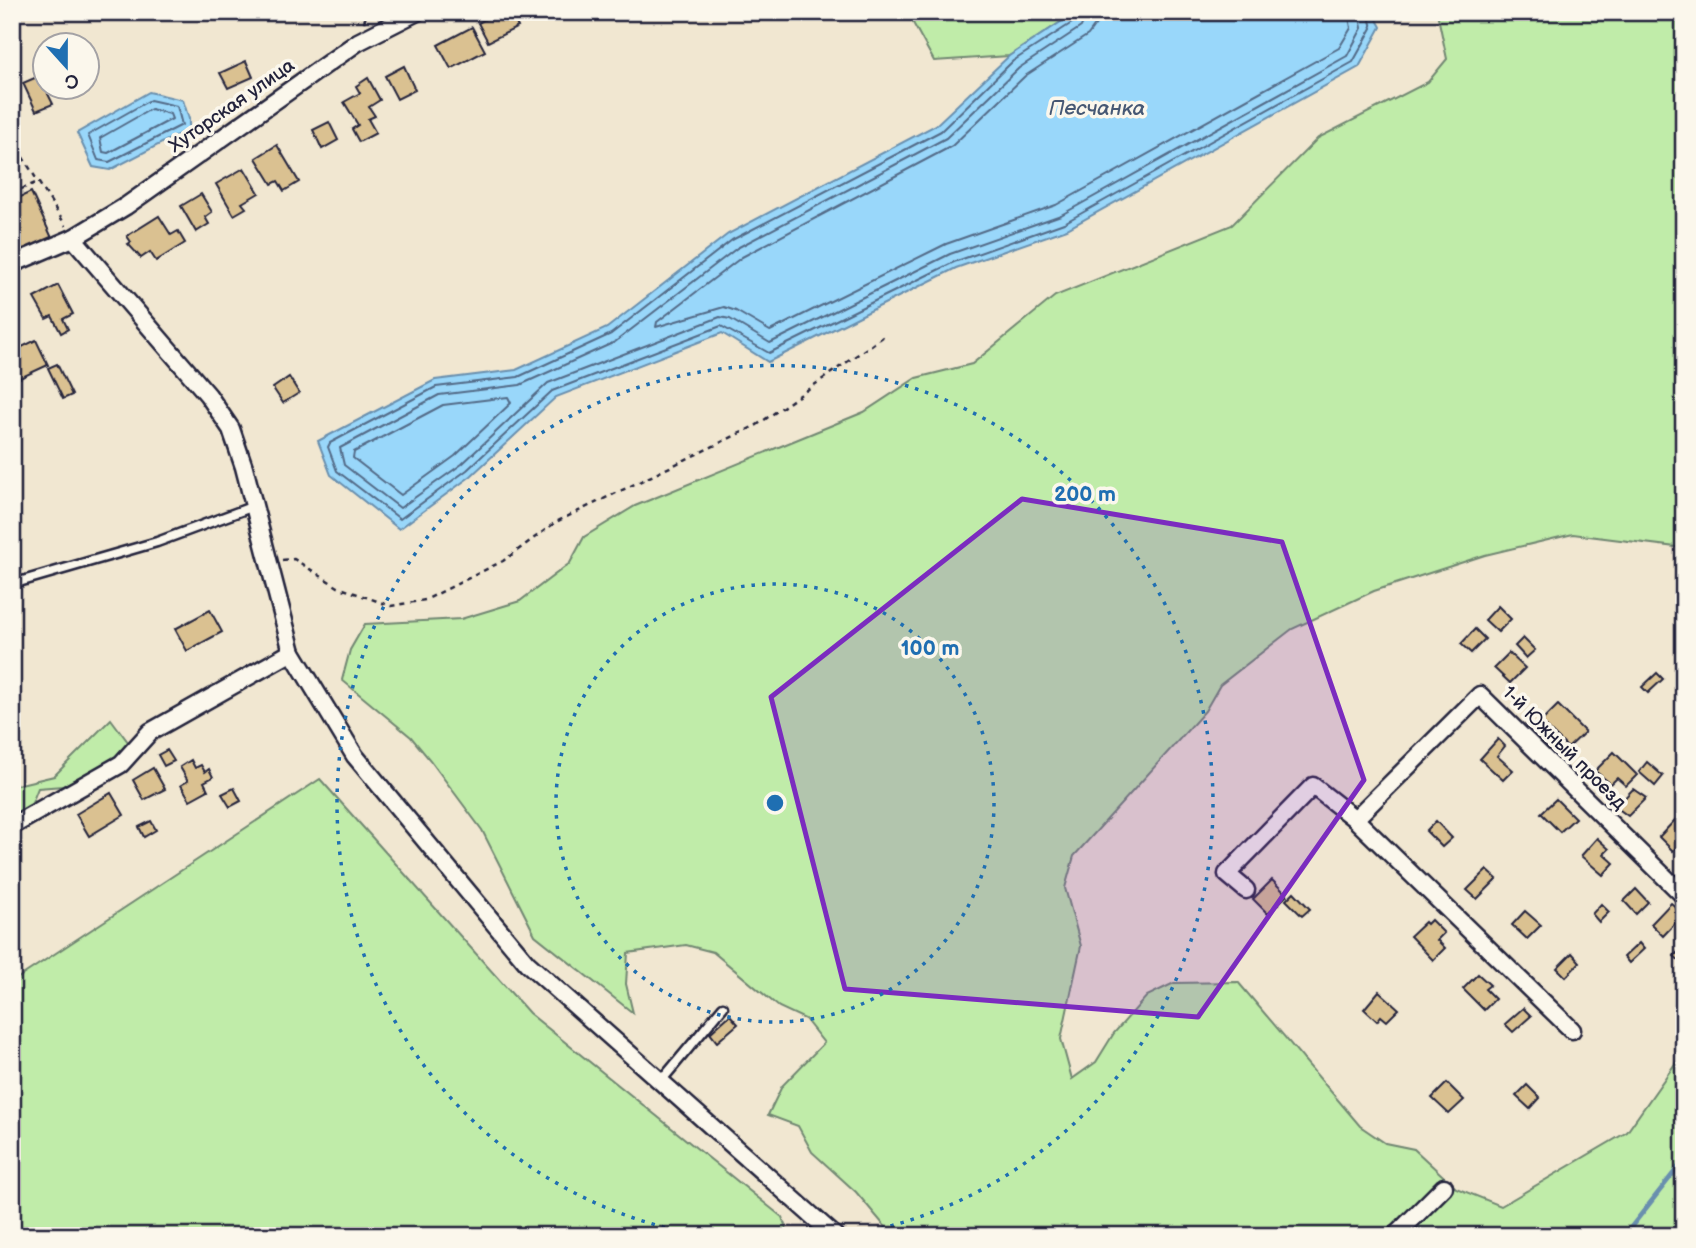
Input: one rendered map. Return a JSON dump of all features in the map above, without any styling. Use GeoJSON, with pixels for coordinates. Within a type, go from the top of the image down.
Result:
{"type":"FeatureCollection","features":[{"type":"Feature","properties":{"kind":"street","name":"Хуторская улица"},"geometry":{"type":"LineString","coordinates":[[12,264],[73,238],[127,205],[358,42],[417,12]]}},
{"type":"Feature","properties":{"kind":"street"},"geometry":{"type":"LineString","coordinates":[[73,238],[208,396],[231,429],[292,652],[355,756],[527,963],[835,1236]]}},
{"type":"Feature","properties":{"kind":"street"},"geometry":{"type":"LineString","coordinates":[[12,826],[121,764],[150,732],[292,652]]}},
{"type":"Feature","properties":{"kind":"street","name":"1-й Южный проезд"},"geometry":{"type":"LineString","coordinates":[[1355,819],[1480,695],[1684,896]]}},
{"type":"Feature","properties":{"kind":"street"},"geometry":{"type":"LineString","coordinates":[[1246,890],[1227,874],[1313,786],[1355,819],[1572,1030]]}},
{"type":"Feature","properties":{"kind":"street"},"geometry":{"type":"LineString","coordinates":[[1395,1236],[1444,1187]]}},
{"type":"Feature","properties":{"kind":"lane"},"geometry":{"type":"LineString","coordinates":[[12,584],[157,542],[254,506]]}},
{"type":"Feature","properties":{"kind":"lane"},"geometry":{"type":"LineString","coordinates":[[661,1081],[723,1007]]}},
{"type":"Feature","properties":{"kind":"path"},"geometry":{"type":"LineString","coordinates":[[12,140],[73,238]]}},
{"type":"Feature","properties":{"kind":"path"},"geometry":{"type":"LineString","coordinates":[[12,193],[38,182]]}},
{"type":"Feature","properties":{"kind":"path"},"geometry":{"type":"LineString","coordinates":[[268,561],[294,559],[338,587],[391,606],[425,600],[503,561],[556,522],[757,425],[887,334]]}},
{"type":"Feature","properties":{"kind":"highlighted area"},"geometry":{"type":"Polygon","coordinates":[[[1022,499],[1282,542],[1364,780],[1198,1017],[845,989],[771,697],[1022,499]]]}},
{"type":"Feature","properties":{"kind":"green space"},"geometry":{"type":"Polygon","coordinates":[[[907,12],[1076,12],[1009,56],[934,61],[907,12]]]}},
{"type":"Feature","properties":{"kind":"green space"},"geometry":{"type":"Polygon","coordinates":[[[1437,12],[1684,12],[1684,548],[1573,534],[1485,555],[1374,591],[1292,629],[1220,685],[1205,711],[1074,856],[1065,888],[1081,946],[1061,1039],[1072,1079],[1096,1062],[1114,1033],[1147,996],[1174,983],[1238,982],[1360,1126],[1385,1143],[1414,1149],[1456,1188],[1501,1206],[1627,1132],[1684,1051],[1684,1222],[1674,1236],[893,1236],[856,1192],[812,1152],[798,1126],[768,1115],[782,1086],[824,1043],[805,1019],[779,1007],[713,952],[686,945],[628,953],[626,984],[633,1013],[535,935],[482,830],[430,760],[411,737],[342,680],[350,650],[365,624],[461,619],[520,601],[570,563],[584,537],[635,506],[864,412],[916,378],[972,364],[1055,296],[1232,225],[1318,138],[1428,82],[1447,59],[1437,12]]]}},
{"type":"Feature","properties":{"kind":"green space"},"geometry":{"type":"Polygon","coordinates":[[[111,719],[128,742],[111,763],[63,786],[38,788],[30,808],[12,818],[12,786],[54,776],[111,719]]]}},
{"type":"Feature","properties":{"kind":"green space"},"geometry":{"type":"Polygon","coordinates":[[[320,779],[529,1013],[782,1217],[789,1236],[12,1236],[12,982],[320,779]]]}},
{"type":"Feature","properties":{"kind":"water","name":"Песчанка"},"geometry":{"type":"Polygon","coordinates":[[[1076,12],[1373,12],[1381,27],[1359,67],[1067,229],[956,268],[768,362],[722,333],[556,397],[471,476],[399,529],[331,475],[318,441],[435,380],[516,370],[607,328],[728,234],[936,125],[1009,56],[1076,12]]]}},
{"type":"Feature","properties":{"kind":"water"},"geometry":{"type":"Polygon","coordinates":[[[149,92],[183,100],[189,129],[110,170],[93,167],[77,133],[149,92]]]}},
{"type":"Feature","properties":{"kind":"building"},"geometry":{"type":"Polygon","coordinates":[[[498,12],[510,12],[518,27],[488,42],[478,23],[498,12]]]}},
{"type":"Feature","properties":{"kind":"building"},"geometry":{"type":"Polygon","coordinates":[[[472,27],[485,51],[451,69],[438,45],[472,27]]]}},
{"type":"Feature","properties":{"kind":"building"},"geometry":{"type":"Polygon","coordinates":[[[246,61],[253,77],[228,88],[220,73],[246,61]]]}},
{"type":"Feature","properties":{"kind":"building"},"geometry":{"type":"Polygon","coordinates":[[[404,66],[415,90],[397,99],[385,76],[404,66]]]}},
{"type":"Feature","properties":{"kind":"building"},"geometry":{"type":"Polygon","coordinates":[[[368,78],[380,100],[369,107],[375,116],[368,119],[376,133],[359,142],[352,129],[358,125],[344,102],[360,93],[356,86],[368,78]]]}},
{"type":"Feature","properties":{"kind":"building"},"geometry":{"type":"Polygon","coordinates":[[[32,79],[32,102],[53,104],[36,111],[23,83],[32,79]]]}},
{"type":"Feature","properties":{"kind":"building"},"geometry":{"type":"Polygon","coordinates":[[[329,122],[338,140],[322,149],[313,130],[329,122]]]}},
{"type":"Feature","properties":{"kind":"building"},"geometry":{"type":"Polygon","coordinates":[[[277,145],[299,182],[284,191],[278,181],[272,184],[256,158],[277,145]]]}},
{"type":"Feature","properties":{"kind":"building"},"geometry":{"type":"Polygon","coordinates":[[[244,168],[259,193],[242,203],[246,208],[234,215],[216,184],[244,168]]]}},
{"type":"Feature","properties":{"kind":"building"},"geometry":{"type":"Polygon","coordinates":[[[31,192],[52,238],[17,253],[12,242],[12,201],[31,192]]]}},
{"type":"Feature","properties":{"kind":"building"},"geometry":{"type":"Polygon","coordinates":[[[201,194],[212,212],[205,217],[209,224],[196,232],[181,206],[201,194]]]}},
{"type":"Feature","properties":{"kind":"building"},"geometry":{"type":"Polygon","coordinates":[[[159,216],[171,235],[178,231],[185,243],[156,261],[150,252],[141,258],[128,244],[131,242],[127,236],[159,216]]]}},
{"type":"Feature","properties":{"kind":"building"},"geometry":{"type":"Polygon","coordinates":[[[58,285],[73,314],[63,319],[68,329],[61,333],[52,316],[46,319],[34,298],[58,285]]]}},
{"type":"Feature","properties":{"kind":"building"},"geometry":{"type":"Polygon","coordinates":[[[13,339],[18,349],[36,340],[48,365],[20,378],[12,366],[13,339]]]}},
{"type":"Feature","properties":{"kind":"building"},"geometry":{"type":"Polygon","coordinates":[[[57,364],[72,395],[63,399],[48,368],[57,364]]]}},
{"type":"Feature","properties":{"kind":"building"},"geometry":{"type":"Polygon","coordinates":[[[289,377],[299,393],[283,403],[273,388],[289,377]]]}},
{"type":"Feature","properties":{"kind":"building"},"geometry":{"type":"Polygon","coordinates":[[[1498,606],[1511,619],[1498,632],[1485,620],[1498,606]]]}},
{"type":"Feature","properties":{"kind":"building"},"geometry":{"type":"Polygon","coordinates":[[[210,610],[222,632],[187,651],[175,629],[210,610]]]}},
{"type":"Feature","properties":{"kind":"building"},"geometry":{"type":"Polygon","coordinates":[[[1475,629],[1485,639],[1471,653],[1461,644],[1475,629]]]}},
{"type":"Feature","properties":{"kind":"building"},"geometry":{"type":"Polygon","coordinates":[[[1523,638],[1535,650],[1526,658],[1515,646],[1523,638]]]}},
{"type":"Feature","properties":{"kind":"building"},"geometry":{"type":"Polygon","coordinates":[[[1509,653],[1525,668],[1510,683],[1494,668],[1509,653]]]}},
{"type":"Feature","properties":{"kind":"building"},"geometry":{"type":"Polygon","coordinates":[[[1657,673],[1663,679],[1648,693],[1642,687],[1657,673]]]}},
{"type":"Feature","properties":{"kind":"building"},"geometry":{"type":"Polygon","coordinates":[[[1558,705],[1585,732],[1568,748],[1541,722],[1558,705]]]}},
{"type":"Feature","properties":{"kind":"building"},"geometry":{"type":"Polygon","coordinates":[[[1498,739],[1505,746],[1497,756],[1513,770],[1503,780],[1480,759],[1498,739]]]}},
{"type":"Feature","properties":{"kind":"building"},"geometry":{"type":"Polygon","coordinates":[[[167,750],[174,761],[164,766],[158,755],[167,750]]]}},
{"type":"Feature","properties":{"kind":"building"},"geometry":{"type":"Polygon","coordinates":[[[1614,752],[1637,775],[1626,786],[1617,778],[1611,784],[1595,771],[1614,752]]]}},
{"type":"Feature","properties":{"kind":"building"},"geometry":{"type":"Polygon","coordinates":[[[191,760],[195,768],[201,765],[205,772],[209,769],[213,777],[204,782],[208,790],[190,800],[181,785],[188,781],[180,767],[191,760]]]}},
{"type":"Feature","properties":{"kind":"building"},"geometry":{"type":"Polygon","coordinates":[[[1647,762],[1663,776],[1655,786],[1639,772],[1647,762]]]}},
{"type":"Feature","properties":{"kind":"building"},"geometry":{"type":"Polygon","coordinates":[[[153,768],[165,789],[144,800],[133,780],[153,768]]]}},
{"type":"Feature","properties":{"kind":"building"},"geometry":{"type":"Polygon","coordinates":[[[234,788],[241,801],[230,807],[222,794],[234,788]]]}},
{"type":"Feature","properties":{"kind":"building"},"geometry":{"type":"Polygon","coordinates":[[[1633,789],[1646,798],[1628,816],[1616,807],[1633,789]]]}},
{"type":"Feature","properties":{"kind":"building"},"geometry":{"type":"Polygon","coordinates":[[[111,793],[124,815],[89,836],[76,814],[111,793]]]}},
{"type":"Feature","properties":{"kind":"building"},"geometry":{"type":"Polygon","coordinates":[[[1556,799],[1575,818],[1560,832],[1541,813],[1556,799]]]}},
{"type":"Feature","properties":{"kind":"building"},"geometry":{"type":"Polygon","coordinates":[[[1675,820],[1684,828],[1684,840],[1673,851],[1659,837],[1675,820]]]}},
{"type":"Feature","properties":{"kind":"building"},"geometry":{"type":"Polygon","coordinates":[[[151,821],[156,830],[144,837],[139,827],[151,821]]]}},
{"type":"Feature","properties":{"kind":"building"},"geometry":{"type":"Polygon","coordinates":[[[1436,821],[1452,838],[1442,847],[1426,831],[1436,821]]]}},
{"type":"Feature","properties":{"kind":"building"},"geometry":{"type":"Polygon","coordinates":[[[1597,838],[1609,849],[1604,854],[1614,863],[1603,875],[1581,856],[1597,838]]]}},
{"type":"Feature","properties":{"kind":"building"},"geometry":{"type":"Polygon","coordinates":[[[1487,870],[1497,879],[1477,899],[1467,890],[1487,870]]]}},
{"type":"Feature","properties":{"kind":"building"},"geometry":{"type":"Polygon","coordinates":[[[1272,880],[1287,895],[1268,914],[1253,899],[1272,880]]]}},
{"type":"Feature","properties":{"kind":"building"},"geometry":{"type":"Polygon","coordinates":[[[1636,889],[1648,902],[1636,914],[1624,901],[1636,889]]]}},
{"type":"Feature","properties":{"kind":"building"},"geometry":{"type":"Polygon","coordinates":[[[1294,892],[1310,909],[1302,916],[1286,900],[1294,892]]]}},
{"type":"Feature","properties":{"kind":"building"},"geometry":{"type":"Polygon","coordinates":[[[1671,903],[1684,914],[1663,936],[1651,924],[1671,903]]]}},
{"type":"Feature","properties":{"kind":"building"},"geometry":{"type":"Polygon","coordinates":[[[1601,904],[1609,912],[1599,922],[1592,914],[1601,904]]]}},
{"type":"Feature","properties":{"kind":"building"},"geometry":{"type":"Polygon","coordinates":[[[1525,911],[1541,925],[1527,939],[1512,925],[1525,911]]]}},
{"type":"Feature","properties":{"kind":"building"},"geometry":{"type":"Polygon","coordinates":[[[1431,920],[1444,933],[1437,940],[1445,948],[1433,960],[1410,936],[1431,920]]]}},
{"type":"Feature","properties":{"kind":"building"},"geometry":{"type":"Polygon","coordinates":[[[1639,943],[1644,949],[1629,963],[1624,957],[1639,943]]]}},
{"type":"Feature","properties":{"kind":"building"},"geometry":{"type":"Polygon","coordinates":[[[1684,946],[1684,965],[1674,956],[1684,946]]]}},
{"type":"Feature","properties":{"kind":"building"},"geometry":{"type":"Polygon","coordinates":[[[1572,953],[1580,962],[1566,977],[1557,968],[1572,953]]]}},
{"type":"Feature","properties":{"kind":"building"},"geometry":{"type":"Polygon","coordinates":[[[1478,974],[1490,985],[1485,989],[1495,999],[1484,1010],[1463,989],[1478,974]]]}},
{"type":"Feature","properties":{"kind":"building"},"geometry":{"type":"Polygon","coordinates":[[[1379,991],[1399,1009],[1387,1021],[1381,1016],[1377,1021],[1364,1009],[1379,991]]]}},
{"type":"Feature","properties":{"kind":"building"},"geometry":{"type":"Polygon","coordinates":[[[1523,1008],[1531,1016],[1513,1032],[1505,1024],[1523,1008]]]}},
{"type":"Feature","properties":{"kind":"building"},"geometry":{"type":"Polygon","coordinates":[[[730,1015],[738,1024],[717,1042],[710,1033],[730,1015]]]}},
{"type":"Feature","properties":{"kind":"building"},"geometry":{"type":"Polygon","coordinates":[[[1447,1083],[1464,1100],[1449,1114],[1432,1098],[1447,1083]]]}},
{"type":"Feature","properties":{"kind":"building"},"geometry":{"type":"Polygon","coordinates":[[[1527,1085],[1540,1098],[1530,1109],[1516,1096],[1527,1085]]]}},
{"type":"Feature","properties":{"kind":"waterway"},"geometry":{"type":"LineString","coordinates":[[1624,1236],[1684,1160]]}}]}
